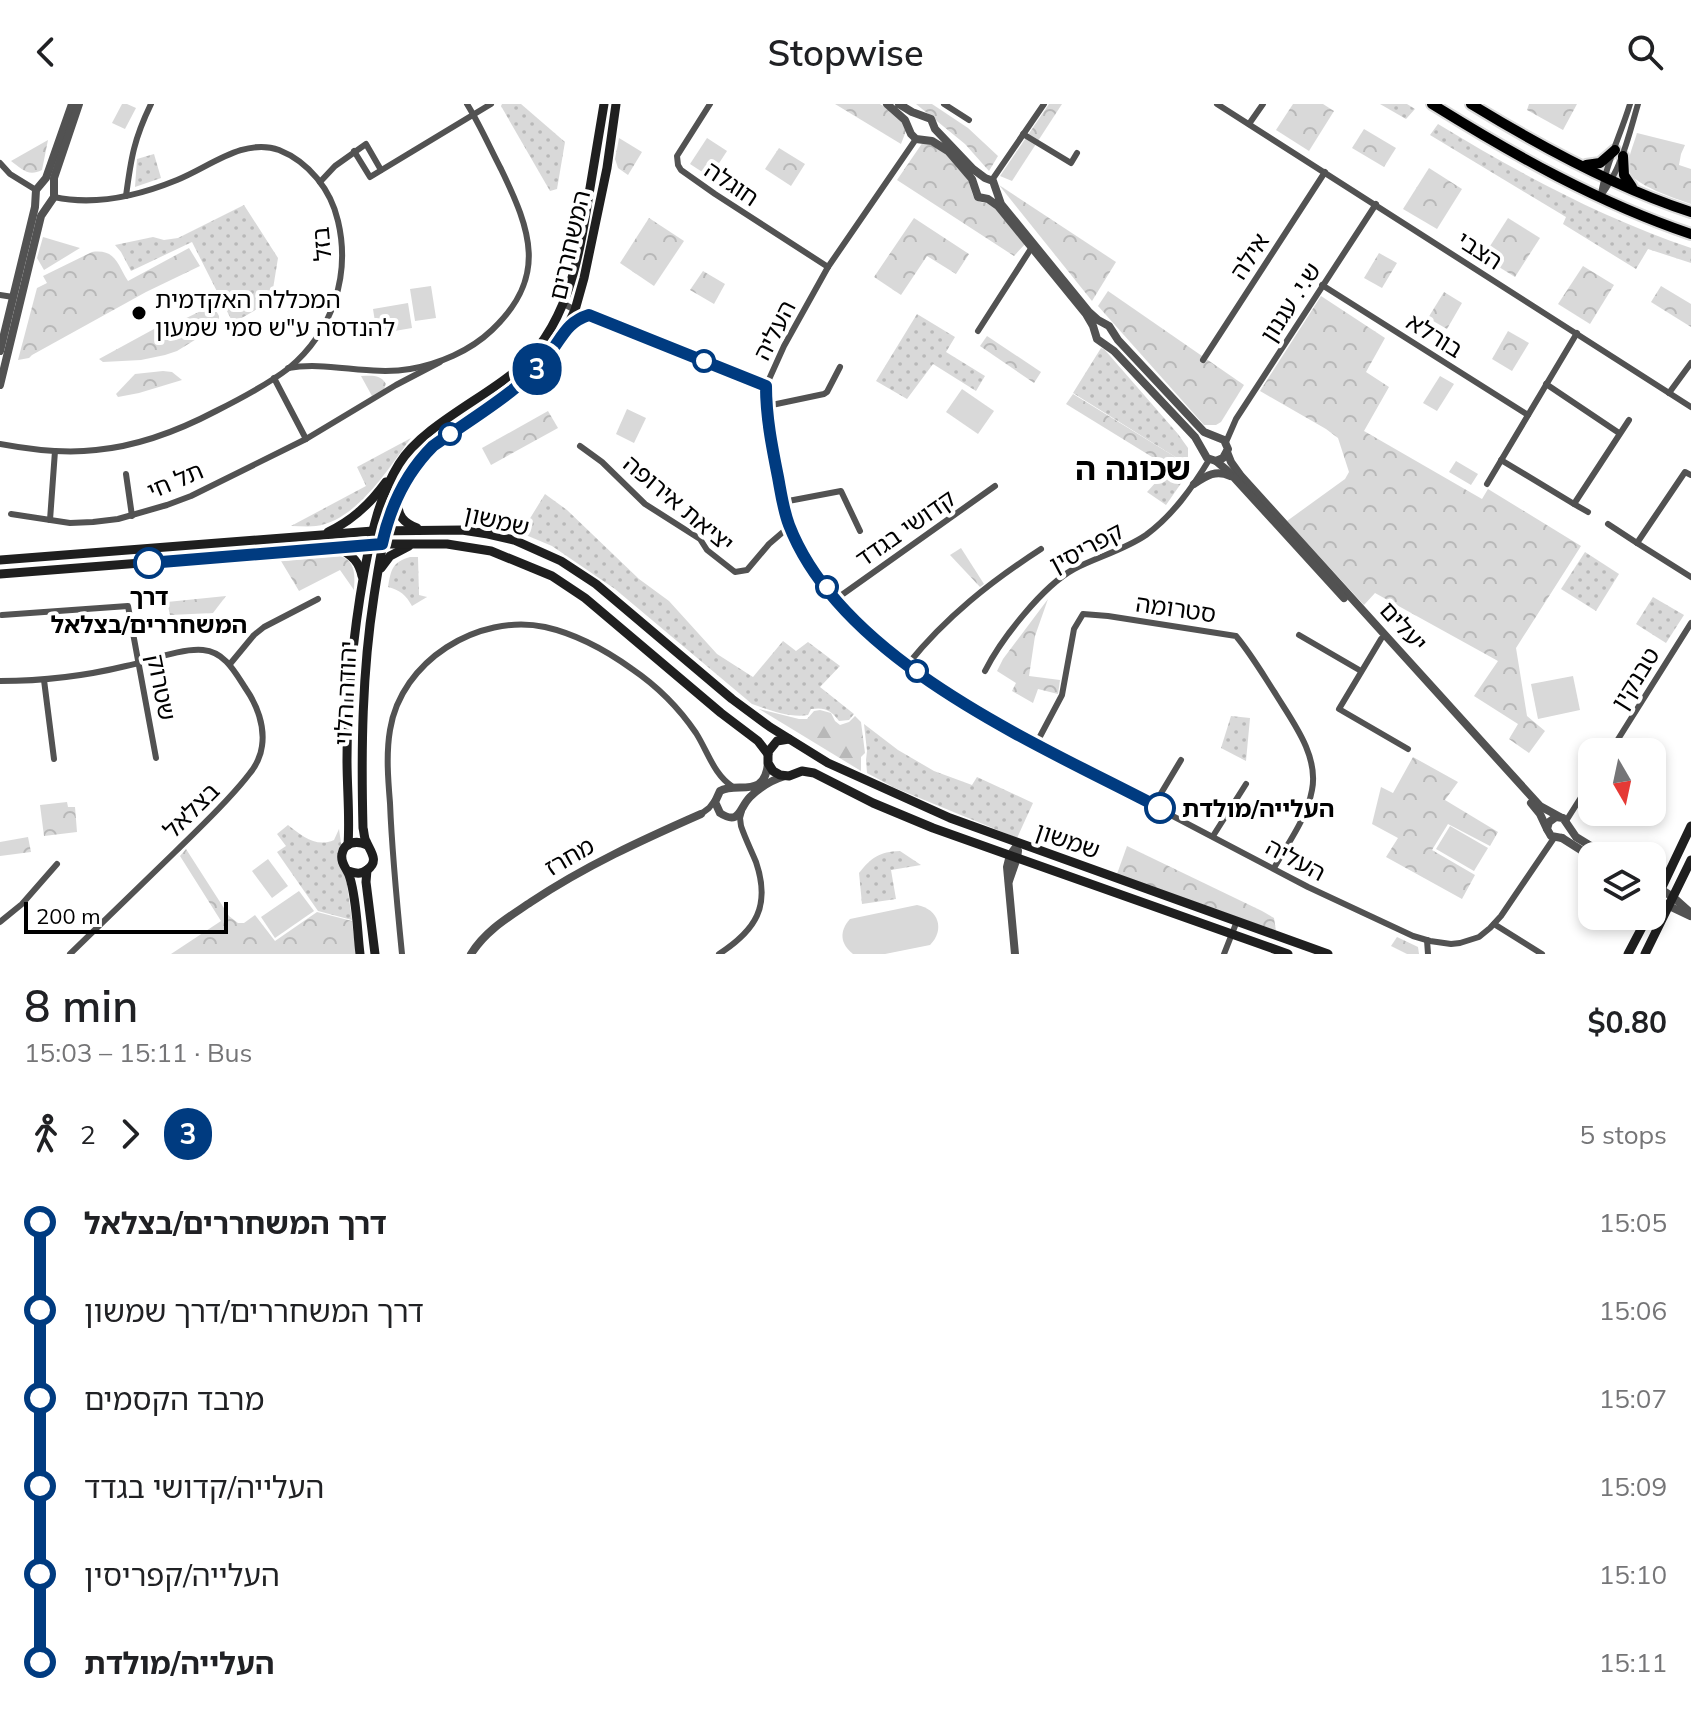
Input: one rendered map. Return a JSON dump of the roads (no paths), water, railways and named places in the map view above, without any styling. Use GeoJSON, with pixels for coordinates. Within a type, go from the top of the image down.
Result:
{"type":"FeatureCollection","features":[{"type":"Feature","properties":{"kind":"highway"},"geometry":{"type":"LineString","coordinates":[[1471,104],[1583,166],[1691,212]]}},
{"type":"Feature","properties":{"kind":"highway"},"geometry":{"type":"LineString","coordinates":[[1481,104],[1491,117]]}},
{"type":"Feature","properties":{"kind":"highway"},"geometry":{"type":"LineString","coordinates":[[1437,105],[1502,147],[1600,197],[1691,234]]}},
{"type":"Feature","properties":{"kind":"highway"},"geometry":{"type":"LineString","coordinates":[[1583,166],[1600,163],[1619,153],[1624,175],[1636,191]]}},
{"type":"Feature","properties":{"kind":"main road","name":"המשחררים"},"geometry":{"type":"LineString","coordinates":[[369,545],[381,503],[400,463],[416,443],[525,363],[545,339],[564,304],[582,241],[604,104]]}},
{"type":"Feature","properties":{"kind":"main road","name":"המשחררים"},"geometry":{"type":"LineString","coordinates":[[382,544],[398,498],[418,461],[433,446],[534,372],[567,327],[584,278],[607,168],[616,104]]}},
{"type":"Feature","properties":{"kind":"main road"},"geometry":{"type":"LineString","coordinates":[[567,327],[589,315]]}},
{"type":"Feature","properties":{"kind":"main road"},"geometry":{"type":"LineString","coordinates":[[315,536],[342,525],[362,511],[400,463]]}},
{"type":"Feature","properties":{"kind":"main road"},"geometry":{"type":"LineString","coordinates":[[398,498],[401,517],[424,530]]}},
{"type":"Feature","properties":{"kind":"main road","name":"שמשון"},"geometry":{"type":"LineString","coordinates":[[373,531],[462,530],[488,534],[514,540],[561,561],[596,584],[732,699],[789,739]]}},
{"type":"Feature","properties":{"kind":"main road"},"geometry":{"type":"LineString","coordinates":[[0,560],[373,531]]}},
{"type":"Feature","properties":{"kind":"main road"},"geometry":{"type":"LineString","coordinates":[[378,575],[383,564],[397,551],[421,543]]}},
{"type":"Feature","properties":{"kind":"main road"},"geometry":{"type":"LineString","coordinates":[[0,574],[382,544]]}},
{"type":"Feature","properties":{"kind":"main road","name":"שמשון"},"geometry":{"type":"LineString","coordinates":[[382,544],[468,546],[491,551],[552,576],[585,598],[758,741],[768,759]]}},
{"type":"Feature","properties":{"kind":"main road","name":"יהודה הלוי"},"geometry":{"type":"LineString","coordinates":[[367,845],[363,814],[362,714],[369,631],[382,544]]}},
{"type":"Feature","properties":{"kind":"main road","name":"יהודה הלוי"},"geometry":{"type":"LineString","coordinates":[[348,845],[352,649],[369,545]]}},
{"type":"Feature","properties":{"kind":"main road"},"geometry":{"type":"LineString","coordinates":[[337,548],[355,559],[363,579]]}},
{"type":"Feature","properties":{"kind":"main road"},"geometry":{"type":"LineString","coordinates":[[789,739],[801,746],[804,760],[797,772],[786,776],[775,772],[768,759],[769,749],[775,742],[789,739]]}},
{"type":"Feature","properties":{"kind":"main road","name":"שמשון"},"geometry":{"type":"LineString","coordinates":[[801,746],[828,763],[907,800],[1018,844],[1328,954]]}},
{"type":"Feature","properties":{"kind":"main road","name":"שמשון"},"geometry":{"type":"LineString","coordinates":[[797,772],[814,773],[902,816],[1288,954]]}},
{"type":"Feature","properties":{"kind":"main road"},"geometry":{"type":"LineString","coordinates":[[1666,874],[1691,826]]}},
{"type":"Feature","properties":{"kind":"main road"},"geometry":{"type":"LineString","coordinates":[[348,871],[357,874],[372,865],[372,850],[367,845],[357,842],[348,845],[343,850],[341,860],[352,883],[360,954]]}},
{"type":"Feature","properties":{"kind":"main road"},"geometry":{"type":"LineString","coordinates":[[1645,954],[1691,860]]}},
{"type":"Feature","properties":{"kind":"main road"},"geometry":{"type":"LineString","coordinates":[[367,870],[375,954]]}},
{"type":"Feature","properties":{"kind":"main road"},"geometry":{"type":"LineString","coordinates":[[1628,954],[1641,930]]}},
{"type":"Feature","properties":{"kind":"street"},"geometry":{"type":"LineString","coordinates":[[0,351],[37,191],[46,178],[72,104]]}},
{"type":"Feature","properties":{"kind":"street"},"geometry":{"type":"LineString","coordinates":[[0,385],[41,216],[52,196],[54,178],[79,104]]}},
{"type":"Feature","properties":{"kind":"street"},"geometry":{"type":"LineString","coordinates":[[126,196],[137,133],[151,104]]}},
{"type":"Feature","properties":{"kind":"street","name":"תל חי"},"geometry":{"type":"LineString","coordinates":[[11,514],[70,523],[93,522],[132,516],[191,496],[306,439],[486,335],[514,305],[528,273],[530,252],[521,214],[467,104]]}},
{"type":"Feature","properties":{"kind":"street"},"geometry":{"type":"LineString","coordinates":[[354,151],[370,177],[491,104]]}},
{"type":"Feature","properties":{"kind":"street","name":"חוגלה"},"geometry":{"type":"LineString","coordinates":[[710,104],[677,156],[681,170],[828,267]]}},
{"type":"Feature","properties":{"kind":"street"},"geometry":{"type":"LineString","coordinates":[[887,104],[900,114],[916,139],[928,139],[935,129]]}},
{"type":"Feature","properties":{"kind":"street"},"geometry":{"type":"LineString","coordinates":[[899,104],[931,119],[935,129],[973,169],[996,185],[1001,204],[1087,310],[1109,326],[1113,333],[1111,339],[1103,342]]}},
{"type":"Feature","properties":{"kind":"street"},"geometry":{"type":"LineString","coordinates":[[944,104],[969,120]]}},
{"type":"Feature","properties":{"kind":"street"},"geometry":{"type":"LineString","coordinates":[[975,185],[988,179],[1044,104]]}},
{"type":"Feature","properties":{"kind":"street","name":"הצבי"},"geometry":{"type":"LineString","coordinates":[[1217,104],[1691,407]]}},
{"type":"Feature","properties":{"kind":"street"},"geometry":{"type":"LineString","coordinates":[[1249,124],[1263,104]]}},
{"type":"Feature","properties":{"kind":"street"},"geometry":{"type":"LineString","coordinates":[[1619,153],[1630,104]]}},
{"type":"Feature","properties":{"kind":"street"},"geometry":{"type":"LineString","coordinates":[[1600,197],[1638,104]]}},
{"type":"Feature","properties":{"kind":"street"},"geometry":{"type":"LineString","coordinates":[[910,127],[913,120],[921,116]]}},
{"type":"Feature","properties":{"kind":"street"},"geometry":{"type":"LineString","coordinates":[[1023,134],[1071,163],[1077,153]]}},
{"type":"Feature","properties":{"kind":"street","name":"העליה"},"geometry":{"type":"LineString","coordinates":[[916,139],[828,267],[784,346],[766,386],[772,447],[790,526],[811,565],[846,611],[877,641],[970,708],[1396,930],[1427,940],[1441,944],[1460,943],[1479,937],[1494,924],[1558,838]]}},
{"type":"Feature","properties":{"kind":"street"},"geometry":{"type":"LineString","coordinates":[[928,139],[948,151],[968,173],[981,199],[988,199],[998,206],[1086,314],[1096,338],[1114,351],[1195,437],[1205,455],[1213,460],[1223,458],[1222,442],[1208,439],[1203,449]]}},
{"type":"Feature","properties":{"kind":"street"},"geometry":{"type":"LineString","coordinates":[[320,182],[335,166],[366,144],[381,170]]}},
{"type":"Feature","properties":{"kind":"street","name":"בזל"},"geometry":{"type":"LineString","coordinates":[[0,444],[55,451],[98,450],[130,445],[155,438],[223,408],[288,368],[315,339],[334,304],[342,269],[341,234],[331,197],[299,160],[274,149],[262,147],[233,154],[178,180],[126,196],[85,201],[52,196]]}},
{"type":"Feature","properties":{"kind":"street"},"geometry":{"type":"LineString","coordinates":[[0,163],[10,174],[37,191],[42,202],[52,196]]}},
{"type":"Feature","properties":{"kind":"street","name":"אילה"},"geometry":{"type":"LineString","coordinates":[[1203,360],[1325,172]]}},
{"type":"Feature","properties":{"kind":"street"},"geometry":{"type":"LineString","coordinates":[[37,191],[48,184],[52,196]]}},
{"type":"Feature","properties":{"kind":"street"},"geometry":{"type":"LineString","coordinates":[[988,199],[996,192]]}},
{"type":"Feature","properties":{"kind":"street","name":"ש.י. עגנון"},"geometry":{"type":"LineString","coordinates":[[1222,442],[1376,204]]}},
{"type":"Feature","properties":{"kind":"street"},"geometry":{"type":"LineString","coordinates":[[978,331],[1032,247]]}},
{"type":"Feature","properties":{"kind":"street","name":"בורלא"},"geometry":{"type":"LineString","coordinates":[[1322,285],[1528,415]]}},
{"type":"Feature","properties":{"kind":"street"},"geometry":{"type":"LineString","coordinates":[[0,295],[13,297]]}},
{"type":"Feature","properties":{"kind":"street"},"geometry":{"type":"LineString","coordinates":[[564,304],[766,386]]}},
{"type":"Feature","properties":{"kind":"street"},"geometry":{"type":"LineString","coordinates":[[1094,331],[1098,325],[1105,324]]}},
{"type":"Feature","properties":{"kind":"street","name":"יעלים"},"geometry":{"type":"LineString","coordinates":[[1113,333],[1204,432],[1222,442],[1241,476],[1540,806],[1565,820],[1576,837],[1584,842]]}},
{"type":"Feature","properties":{"kind":"street"},"geometry":{"type":"LineString","coordinates":[[1487,484],[1577,333]]}},
{"type":"Feature","properties":{"kind":"street"},"geometry":{"type":"LineString","coordinates":[[288,368],[318,365],[382,371],[411,369],[440,362]]}},
{"type":"Feature","properties":{"kind":"street"},"geometry":{"type":"LineString","coordinates":[[1669,393],[1691,363]]}},
{"type":"Feature","properties":{"kind":"street"},"geometry":{"type":"LineString","coordinates":[[767,406],[824,394],[840,367]]}},
{"type":"Feature","properties":{"kind":"street"},"geometry":{"type":"LineString","coordinates":[[382,371],[390,375],[396,385]]}},
{"type":"Feature","properties":{"kind":"street"},"geometry":{"type":"LineString","coordinates":[[274,378],[306,439]]}},
{"type":"Feature","properties":{"kind":"street"},"geometry":{"type":"LineString","coordinates":[[1546,384],[1619,433]]}},
{"type":"Feature","properties":{"kind":"street"},"geometry":{"type":"LineString","coordinates":[[1574,504],[1629,420]]}},
{"type":"Feature","properties":{"kind":"street","name":"יציאת אירופה"},"geometry":{"type":"LineString","coordinates":[[580,446],[602,462],[645,504],[700,539],[707,550],[735,572],[747,570],[769,544],[790,526]]}},
{"type":"Feature","properties":{"kind":"street"},"geometry":{"type":"LineString","coordinates":[[50,520],[55,451]]}},
{"type":"Feature","properties":{"kind":"street","name":"יעלים"},"geometry":{"type":"LineString","coordinates":[[1213,460],[1235,478],[1528,800],[1547,829],[1558,838]]}},
{"type":"Feature","properties":{"kind":"street","name":"קפריסין"},"geometry":{"type":"LineString","coordinates":[[985,671],[1003,642],[1044,591],[1075,569],[1148,534],[1165,519],[1213,460]]}},
{"type":"Feature","properties":{"kind":"street"},"geometry":{"type":"LineString","coordinates":[[1501,460],[1588,512]]}},
{"type":"Feature","properties":{"kind":"street"},"geometry":{"type":"LineString","coordinates":[[1194,484],[1216,472],[1235,478]]}},
{"type":"Feature","properties":{"kind":"street"},"geometry":{"type":"LineString","coordinates":[[1637,543],[1685,472],[1691,475]]}},
{"type":"Feature","properties":{"kind":"street"},"geometry":{"type":"LineString","coordinates":[[126,474],[132,516]]}},
{"type":"Feature","properties":{"kind":"street","name":"קדושי בגדד"},"geometry":{"type":"LineString","coordinates":[[836,599],[995,486]]}},
{"type":"Feature","properties":{"kind":"street"},"geometry":{"type":"LineString","coordinates":[[783,502],[841,491],[860,531]]}},
{"type":"Feature","properties":{"kind":"street"},"geometry":{"type":"LineString","coordinates":[[1608,524],[1691,577]]}},
{"type":"Feature","properties":{"kind":"street","name":"קפריסין"},"geometry":{"type":"LineString","coordinates":[[908,664],[956,611],[1008,570],[1041,549]]}},
{"type":"Feature","properties":{"kind":"street"},"geometry":{"type":"LineString","coordinates":[[0,681],[44,680],[201,650],[215,653],[230,664],[264,627],[318,599]]}},
{"type":"Feature","properties":{"kind":"street","name":"שטרוק"},"geometry":{"type":"LineString","coordinates":[[2,615],[128,606],[156,758]]}},
{"type":"Feature","properties":{"kind":"street","name":"סטרומה"},"geometry":{"type":"LineString","coordinates":[[1036,744],[1062,695],[1074,629],[1083,614],[1236,636],[1296,728],[1313,770],[1313,787],[1308,805],[1274,868]]}},
{"type":"Feature","properties":{"kind":"street","name":"טבנקין"},"geometry":{"type":"LineString","coordinates":[[1619,738],[1691,623]]}},
{"type":"Feature","properties":{"kind":"street"},"geometry":{"type":"LineString","coordinates":[[402,954],[390,820],[390,730],[399,701],[410,682],[440,652],[474,633],[529,625],[562,632],[634,669],[666,696],[694,731],[718,775],[744,795],[744,808],[735,816],[725,816]]}},
{"type":"Feature","properties":{"kind":"street"},"geometry":{"type":"LineString","coordinates":[[1299,635],[1361,671]]}},
{"type":"Feature","properties":{"kind":"street","name":"יעלים"},"geometry":{"type":"LineString","coordinates":[[1381,639],[1339,709],[1408,749]]}},
{"type":"Feature","properties":{"kind":"street","name":"בצלאל"},"geometry":{"type":"LineString","coordinates":[[70,954],[193,834],[253,770],[262,746],[260,718],[255,703],[230,664]]}},
{"type":"Feature","properties":{"kind":"street"},"geometry":{"type":"LineString","coordinates":[[44,680],[54,759]]}},
{"type":"Feature","properties":{"kind":"street"},"geometry":{"type":"LineString","coordinates":[[716,797],[723,789],[747,788],[758,784],[766,775],[768,759]]}},
{"type":"Feature","properties":{"kind":"street"},"geometry":{"type":"LineString","coordinates":[[1154,805],[1181,760]]}},
{"type":"Feature","properties":{"kind":"street"},"geometry":{"type":"LineString","coordinates":[[718,775],[716,807],[741,829],[762,886],[757,917],[747,933],[719,954]]}},
{"type":"Feature","properties":{"kind":"street"},"geometry":{"type":"LineString","coordinates":[[741,829],[740,819],[751,796],[771,781],[786,776]]}},
{"type":"Feature","properties":{"kind":"street"},"geometry":{"type":"LineString","coordinates":[[1213,836],[1246,784]]}},
{"type":"Feature","properties":{"kind":"street","name":"מחרז"},"geometry":{"type":"LineString","coordinates":[[471,954],[482,939],[503,921],[568,879],[632,845],[701,814],[716,797]]}},
{"type":"Feature","properties":{"kind":"street"},"geometry":{"type":"LineString","coordinates":[[1565,820],[1578,801]]}},
{"type":"Feature","properties":{"kind":"street","name":"מחרז"},"geometry":{"type":"LineString","coordinates":[[701,814],[725,816]]}},
{"type":"Feature","properties":{"kind":"street"},"geometry":{"type":"LineString","coordinates":[[1547,829],[1552,819],[1565,820]]}},
{"type":"Feature","properties":{"kind":"street"},"geometry":{"type":"LineString","coordinates":[[1565,820],[1569,830],[1558,838],[1578,849]]}},
{"type":"Feature","properties":{"kind":"street"},"geometry":{"type":"LineString","coordinates":[[1015,954],[1007,867],[1018,844]]}},
{"type":"Feature","properties":{"kind":"street"},"geometry":{"type":"LineString","coordinates":[[0,922],[22,904],[57,864]]}},
{"type":"Feature","properties":{"kind":"street"},"geometry":{"type":"LineString","coordinates":[[1666,900],[1691,915]]}},
{"type":"Feature","properties":{"kind":"street"},"geometry":{"type":"LineString","coordinates":[[1224,954],[1237,921]]}},
{"type":"Feature","properties":{"kind":"street"},"geometry":{"type":"LineString","coordinates":[[1494,924],[1542,954]]}},
{"type":"Feature","properties":{"kind":"street"},"geometry":{"type":"LineString","coordinates":[[1427,940],[1428,954]]}},
{"type":"Feature","properties":{"kind":"place","name":"המכללה האקדמית להנדסה ע\"ש סמי שמעון"},"geometry":{"type":"Point","coordinates":[139,313]}},
{"type":"Feature","properties":{"kind":"place","name":"דרך המשחררים/בצלאל"},"geometry":{"type":"Point","coordinates":[149,563]}},
{"type":"Feature","properties":{"kind":"place","name":"העלייה/מולדת"},"geometry":{"type":"Point","coordinates":[1160,808]}},
{"type":"Feature","properties":{"kind":"district","name":"שכונה ה"},"geometry":{"type":"Point","coordinates":[1133,468]}}]}
